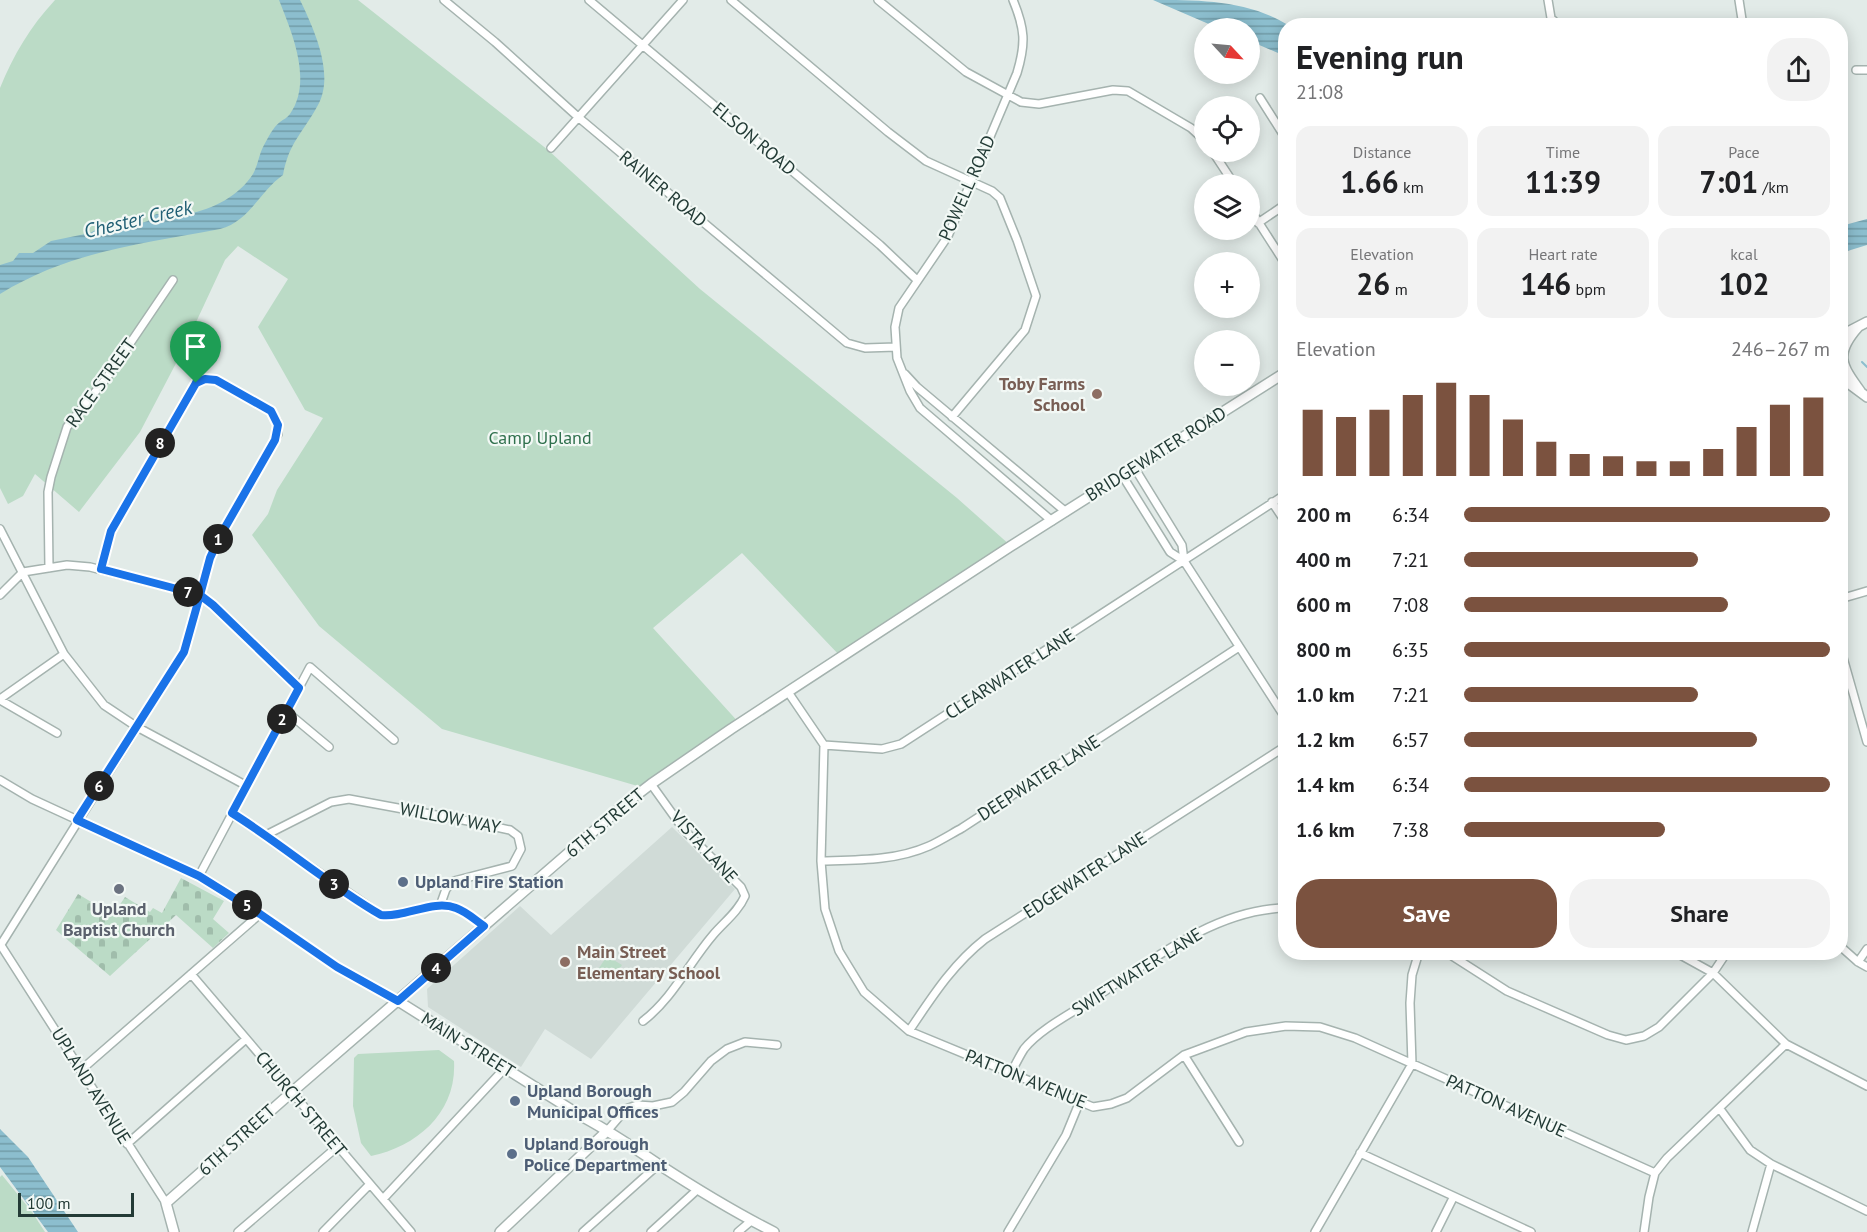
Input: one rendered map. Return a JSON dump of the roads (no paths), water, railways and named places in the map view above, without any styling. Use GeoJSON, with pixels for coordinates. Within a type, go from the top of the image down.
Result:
{"type":"FeatureCollection","features":[{"type":"Feature","properties":{"kind":"street","name":"RAINER ROAD"},"geometry":{"type":"LineString","coordinates":[[444,0],[495,42],[578,117],[847,343],[865,348],[896,346]]}},
{"type":"Feature","properties":{"kind":"street","name":"ELSON ROAD"},"geometry":{"type":"LineString","coordinates":[[589,0],[880,245],[917,279]]}},
{"type":"Feature","properties":{"kind":"street"},"geometry":{"type":"LineString","coordinates":[[551,148],[683,0]]}},
{"type":"Feature","properties":{"kind":"street"},"geometry":{"type":"LineString","coordinates":[[731,0],[926,160],[992,190],[1000,198],[1036,296],[1024,330],[952,417]]}},
{"type":"Feature","properties":{"kind":"street"},"geometry":{"type":"LineString","coordinates":[[878,0],[966,72],[1021,102],[1039,104],[1113,90],[1128,91],[1194,131]]}},
{"type":"Feature","properties":{"kind":"street","name":"POWELL ROAD"},"geometry":{"type":"LineString","coordinates":[[1012,0],[1024,35],[1023,54],[1017,74],[948,236],[899,308],[895,327],[896,346],[910,391],[920,408],[1052,521]]}},
{"type":"Feature","properties":{"kind":"street"},"geometry":{"type":"LineString","coordinates":[[1548,0],[1551,18]]}},
{"type":"Feature","properties":{"kind":"street"},"geometry":{"type":"LineString","coordinates":[[1739,0],[1742,18]]}},
{"type":"Feature","properties":{"kind":"street"},"geometry":{"type":"LineString","coordinates":[[1856,70],[1867,70]]}},
{"type":"Feature","properties":{"kind":"street"},"geometry":{"type":"LineString","coordinates":[[1260,98],[1278,126]]}},
{"type":"Feature","properties":{"kind":"street"},"geometry":{"type":"LineString","coordinates":[[1260,222],[1278,209]]}},
{"type":"Feature","properties":{"kind":"street"},"geometry":{"type":"LineString","coordinates":[[1260,226],[1278,253]]}},
{"type":"Feature","properties":{"kind":"street","name":"RACE STREET"},"geometry":{"type":"LineString","coordinates":[[49,568],[48,492],[68,427],[108,376],[173,280]]}},
{"type":"Feature","properties":{"kind":"street"},"geometry":{"type":"LineString","coordinates":[[1848,331],[1867,322]]}},
{"type":"Feature","properties":{"kind":"street"},"geometry":{"type":"LineString","coordinates":[[1848,340],[1858,327]]}},
{"type":"Feature","properties":{"kind":"street","name":"POWELL ROAD"},"geometry":{"type":"LineString","coordinates":[[902,369],[917,387],[1066,512]]}},
{"type":"Feature","properties":{"kind":"street"},"geometry":{"type":"LineString","coordinates":[[1848,375],[1864,394]]}},
{"type":"Feature","properties":{"kind":"street","name":"BRIDGEWATER ROAD"},"geometry":{"type":"LineString","coordinates":[[1026,537],[1278,377]]}},
{"type":"Feature","properties":{"kind":"street"},"geometry":{"type":"LineString","coordinates":[[0,945],[184,652],[210,558],[275,440],[278,425],[271,411],[216,380],[201,380],[190,391],[118,518],[107,542],[101,569]]}},
{"type":"Feature","properties":{"kind":"street"},"geometry":{"type":"LineString","coordinates":[[1848,383],[1864,394]]}},
{"type":"Feature","properties":{"kind":"street"},"geometry":{"type":"LineString","coordinates":[[1134,467],[1182,545],[1184,561]]}},
{"type":"Feature","properties":{"kind":"street"},"geometry":{"type":"LineString","coordinates":[[1122,475],[1170,552],[1184,561],[1278,707]]}},
{"type":"Feature","properties":{"kind":"street","name":"CLEARWATER LANE"},"geometry":{"type":"LineString","coordinates":[[824,745],[882,749],[901,744],[1278,499]]}},
{"type":"Feature","properties":{"kind":"street"},"geometry":{"type":"LineString","coordinates":[[1272,502],[1278,511]]}},
{"type":"Feature","properties":{"kind":"street"},"geometry":{"type":"LineString","coordinates":[[0,529],[64,654],[104,705],[137,728],[247,786]]}},
{"type":"Feature","properties":{"kind":"street","name":"6TH STREET"},"geometry":{"type":"LineString","coordinates":[[166,1203],[625,804],[788,692],[1026,537]]}},
{"type":"Feature","properties":{"kind":"street"},"geometry":{"type":"LineString","coordinates":[[0,595],[23,572],[68,566],[101,569],[200,595],[299,688]]}},
{"type":"Feature","properties":{"kind":"street"},"geometry":{"type":"LineString","coordinates":[[1848,597],[1867,591]]}},
{"type":"Feature","properties":{"kind":"street","name":"DEEPWATER LANE"},"geometry":{"type":"LineString","coordinates":[[821,861],[875,859],[901,855],[928,847],[962,828],[1239,647]]}},
{"type":"Feature","properties":{"kind":"street"},"geometry":{"type":"LineString","coordinates":[[57,733],[0,700],[64,654]]}},
{"type":"Feature","properties":{"kind":"street"},"geometry":{"type":"LineString","coordinates":[[199,876],[310,667],[394,740]]}},
{"type":"Feature","properties":{"kind":"street"},"geometry":{"type":"LineString","coordinates":[[1848,674],[1867,742]]}},
{"type":"Feature","properties":{"kind":"street"},"geometry":{"type":"LineString","coordinates":[[788,692],[824,745]]}},
{"type":"Feature","properties":{"kind":"street"},"geometry":{"type":"LineString","coordinates":[[286,712],[329,747]]}},
{"type":"Feature","properties":{"kind":"street","name":"PATTON AVENUE"},"geometry":{"type":"LineString","coordinates":[[824,745],[821,861],[825,909],[839,951],[864,992],[909,1031],[1093,1107],[1127,1098],[1184,1055],[1246,1032],[1286,1026],[1320,1027],[1355,1038],[1655,1173]]}},
{"type":"Feature","properties":{"kind":"street","name":"EDGEWATER LANE"},"geometry":{"type":"LineString","coordinates":[[909,1031],[944,979],[965,955],[984,939],[1278,751]]}},
{"type":"Feature","properties":{"kind":"street","name":"MAIN STREET"},"geometry":{"type":"LineString","coordinates":[[0,780],[32,799],[199,876],[260,914],[337,967],[398,1001],[583,1117],[608,1130],[698,1189],[774,1232]]}},
{"type":"Feature","properties":{"kind":"street","name":"VISTA LANE"},"geometry":{"type":"LineString","coordinates":[[643,1021],[658,1010],[712,935],[741,906],[745,896],[741,887],[684,830],[651,784]]}},
{"type":"Feature","properties":{"kind":"street","name":"WILLOW WAY"},"geometry":{"type":"LineString","coordinates":[[266,835],[331,802],[349,799],[468,820],[510,830],[518,836],[521,849],[512,866],[454,881],[447,889],[440,906]]}},
{"type":"Feature","properties":{"kind":"street"},"geometry":{"type":"LineString","coordinates":[[232,813],[381,915],[440,906],[455,907],[484,926]]}},
{"type":"Feature","properties":{"kind":"street","name":"SWIFTWATER LANE"},"geometry":{"type":"LineString","coordinates":[[1011,1073],[1025,1048],[1046,1029],[1187,937],[1226,920],[1278,908]]}},
{"type":"Feature","properties":{"kind":"street"},"geometry":{"type":"LineString","coordinates":[[81,1070],[260,914]]}},
{"type":"Feature","properties":{"kind":"street","name":"UPLAND AVENUE"},"geometry":{"type":"LineString","coordinates":[[0,945],[166,1203],[174,1232]]}},
{"type":"Feature","properties":{"kind":"street"},"geometry":{"type":"LineString","coordinates":[[1858,962],[1867,949]]}},
{"type":"Feature","properties":{"kind":"street"},"geometry":{"type":"LineString","coordinates":[[1848,953],[1867,967]]}},
{"type":"Feature","properties":{"kind":"street"},"geometry":{"type":"LineString","coordinates":[[1315,1232],[1412,1064],[1413,1034],[1410,1003],[1412,975],[1417,960]]}},
{"type":"Feature","properties":{"kind":"street"},"geometry":{"type":"LineString","coordinates":[[1459,960],[1507,991],[1608,1035],[1626,1040],[1644,1036],[1659,1027],[1713,973],[1722,960]]}},
{"type":"Feature","properties":{"kind":"street"},"geometry":{"type":"LineString","coordinates":[[1689,960],[1713,973],[1786,1044],[1867,1086]]}},
{"type":"Feature","properties":{"kind":"street","name":"CHURCH STREET"},"geometry":{"type":"LineString","coordinates":[[191,974],[411,1232]]}},
{"type":"Feature","properties":{"kind":"street"},"geometry":{"type":"LineString","coordinates":[[127,1144],[246,1040]]}},
{"type":"Feature","properties":{"kind":"street"},"geometry":{"type":"LineString","coordinates":[[500,1232],[608,1130],[626,1109],[637,1105],[653,1106],[672,1102],[684,1092],[711,1061],[727,1049],[745,1042],[777,1045]]}},
{"type":"Feature","properties":{"kind":"street"},"geometry":{"type":"LineString","coordinates":[[1644,1232],[1655,1173],[1667,1158],[1786,1044]]}},
{"type":"Feature","properties":{"kind":"street"},"geometry":{"type":"LineString","coordinates":[[1184,1055],[1239,1142]]}},
{"type":"Feature","properties":{"kind":"street"},"geometry":{"type":"LineString","coordinates":[[383,1199],[505,1068]]}},
{"type":"Feature","properties":{"kind":"street"},"geometry":{"type":"LineString","coordinates":[[1008,1232],[1066,1135],[1080,1101]]}},
{"type":"Feature","properties":{"kind":"street"},"geometry":{"type":"LineString","coordinates":[[1720,1109],[1750,1150],[1771,1164],[1867,1211]]}},
{"type":"Feature","properties":{"kind":"street"},"geometry":{"type":"LineString","coordinates":[[238,1232],[338,1147]]}},
{"type":"Feature","properties":{"kind":"street"},"geometry":{"type":"LineString","coordinates":[[1360,1153],[1453,1198],[1531,1232]]}},
{"type":"Feature","properties":{"kind":"street"},"geometry":{"type":"LineString","coordinates":[[583,1232],[658,1164]]}},
{"type":"Feature","properties":{"kind":"street"},"geometry":{"type":"LineString","coordinates":[[1752,1232],[1771,1164]]}},
{"type":"Feature","properties":{"kind":"street"},"geometry":{"type":"LineString","coordinates":[[323,1232],[370,1184]]}},
{"type":"Feature","properties":{"kind":"street"},"geometry":{"type":"LineString","coordinates":[[651,1232],[698,1189]]}},
{"type":"Feature","properties":{"kind":"street"},"geometry":{"type":"LineString","coordinates":[[1436,1232],[1453,1198]]}},
{"type":"Feature","properties":{"kind":"street"},"geometry":{"type":"LineString","coordinates":[[738,1232],[751,1221]]}},
{"type":"Feature","properties":{"kind":"water"},"geometry":{"type":"Polygon","coordinates":[[[279,0],[300,0],[321,52],[323,93],[289,154],[283,175],[247,213],[239,220],[220,229],[80,258],[26,279],[0,294],[0,265],[13,261],[19,253],[33,253],[51,241],[90,233],[110,222],[138,224],[148,221],[156,214],[180,215],[197,212],[225,200],[247,182],[255,171],[262,148],[271,133],[277,124],[290,114],[297,101],[300,87],[298,57],[279,0]]]}},
{"type":"Feature","properties":{"kind":"water"},"geometry":{"type":"Polygon","coordinates":[[[1153,0],[1223,3],[1272,17],[1278,20],[1278,53],[1260,45],[1260,18],[1195,18],[1153,0]]]}},
{"type":"Feature","properties":{"kind":"water"},"geometry":{"type":"Polygon","coordinates":[[[1867,219],[1867,245],[1848,251],[1848,224],[1867,219]]]}},
{"type":"Feature","properties":{"kind":"water"},"geometry":{"type":"Polygon","coordinates":[[[0,1129],[28,1157],[78,1232],[48,1232],[0,1167],[0,1129]]]}},
{"type":"Feature","properties":{"kind":"waterway"},"geometry":{"type":"LineString","coordinates":[[1862,362],[1867,367]]}},
{"type":"Feature","properties":{"kind":"place","name":"Toby Farms School"},"geometry":{"type":"Point","coordinates":[1097,394]}},
{"type":"Feature","properties":{"kind":"place","name":"Upland Fire Station"},"geometry":{"type":"Point","coordinates":[403,882]}},
{"type":"Feature","properties":{"kind":"place","name":"Upland Baptist Church"},"geometry":{"type":"Point","coordinates":[119,889]}},
{"type":"Feature","properties":{"kind":"place","name":"Main Street Elementary School"},"geometry":{"type":"Point","coordinates":[565,962]}},
{"type":"Feature","properties":{"kind":"place","name":"Upland Borough Municipal Offices"},"geometry":{"type":"Point","coordinates":[515,1101]}},
{"type":"Feature","properties":{"kind":"place","name":"Upland Borough Police Department"},"geometry":{"type":"Point","coordinates":[512,1154]}},
{"type":"Feature","properties":{"kind":"water label","name":"Chester Creek"},"geometry":{"type":"Point","coordinates":[138,219]}},
{"type":"Feature","properties":{"kind":"park label","name":"Camp Upland"},"geometry":{"type":"Point","coordinates":[540,438]}}]}
